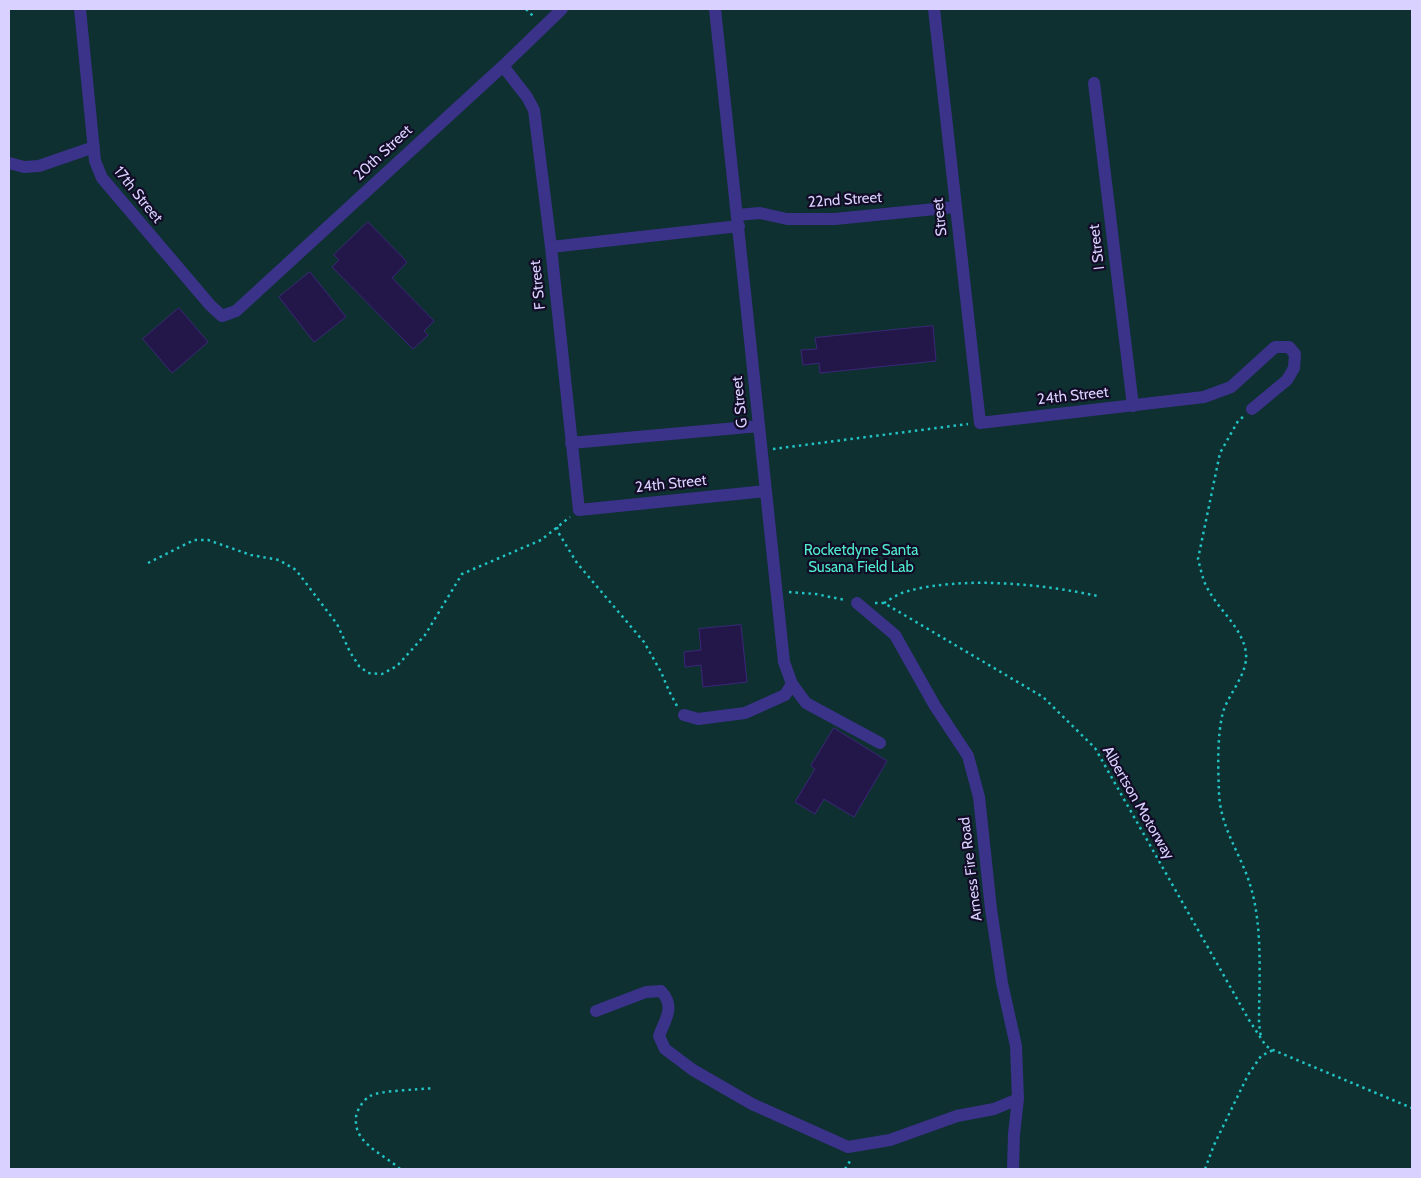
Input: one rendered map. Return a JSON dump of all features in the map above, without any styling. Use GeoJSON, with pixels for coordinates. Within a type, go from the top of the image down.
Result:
{"type":"FeatureCollection","features":[{"type":"Feature","properties":{"kind":"lane","name":"17th Street"},"geometry":{"type":"LineString","coordinates":[[80,9],[95,161],[102,178],[210,305],[222,316]]}},
{"type":"Feature","properties":{"kind":"lane","name":"20th Street"},"geometry":{"type":"LineString","coordinates":[[222,316],[236,311],[503,66],[562,9]]}},
{"type":"Feature","properties":{"kind":"lane","name":"G Street"},"geometry":{"type":"LineString","coordinates":[[714,9],[784,662],[792,684],[806,703],[880,743]]}},
{"type":"Feature","properties":{"kind":"lane","name":"Street"},"geometry":{"type":"LineString","coordinates":[[934,9],[980,422]]}},
{"type":"Feature","properties":{"kind":"lane","name":"F Street"},"geometry":{"type":"LineString","coordinates":[[503,66],[527,97],[534,110],[579,510]]}},
{"type":"Feature","properties":{"kind":"lane","name":"I Street"},"geometry":{"type":"LineString","coordinates":[[1094,83],[1133,406]]}},
{"type":"Feature","properties":{"kind":"lane"},"geometry":{"type":"LineString","coordinates":[[9,163],[24,167],[39,166],[94,147]]}},
{"type":"Feature","properties":{"kind":"lane","name":"22nd Street"},"geometry":{"type":"LineString","coordinates":[[550,247],[738,220],[760,213],[787,219],[834,219],[956,207]]}},
{"type":"Feature","properties":{"kind":"lane","name":"24th Street"},"geometry":{"type":"LineString","coordinates":[[980,422],[1204,397],[1231,386],[1275,348],[1289,346],[1296,354],[1294,368],[1287,380],[1252,409]]}},
{"type":"Feature","properties":{"kind":"lane"},"geometry":{"type":"LineString","coordinates":[[572,442],[759,426]]}},
{"type":"Feature","properties":{"kind":"lane","name":"24th Street"},"geometry":{"type":"LineString","coordinates":[[579,510],[766,491]]}},
{"type":"Feature","properties":{"kind":"lane","name":"Arness Fire Road"},"geometry":{"type":"LineString","coordinates":[[857,603],[896,635],[936,706],[968,756],[979,797],[1002,983],[1016,1046],[1018,1099],[1013,1169]]}},
{"type":"Feature","properties":{"kind":"lane"},"geometry":{"type":"LineString","coordinates":[[684,714],[698,719],[745,712],[785,695],[792,684]]}},
{"type":"Feature","properties":{"kind":"lane"},"geometry":{"type":"LineString","coordinates":[[596,1011],[646,992],[661,991],[668,999],[669,1010],[660,1036],[665,1049],[693,1070],[752,1104],[848,1147],[890,1140],[957,1116],[994,1109],[1018,1099]]}},
{"type":"Feature","properties":{"kind":"path"},"geometry":{"type":"LineString","coordinates":[[1252,409],[1238,421],[1220,453],[1198,559],[1201,574],[1208,591],[1243,640],[1246,654],[1245,666],[1224,710],[1220,728],[1219,793],[1223,818],[1251,888],[1258,928],[1259,1024],[1262,1039]]}},
{"type":"Feature","properties":{"kind":"path"},"geometry":{"type":"LineString","coordinates":[[762,450],[980,422]]}},
{"type":"Feature","properties":{"kind":"path"},"geometry":{"type":"LineString","coordinates":[[148,563],[194,540],[208,540],[250,556],[279,560],[296,570],[337,624],[359,666],[368,673],[382,674],[397,666],[426,635],[462,574],[541,540],[579,510]]}},
{"type":"Feature","properties":{"kind":"path"},"geometry":{"type":"LineString","coordinates":[[557,527],[558,532],[577,563],[644,642],[676,704],[684,714]]}},
{"type":"Feature","properties":{"kind":"path"},"geometry":{"type":"LineString","coordinates":[[777,591],[816,594],[857,603],[884,603],[906,591],[973,582],[1061,588],[1098,596]]}},
{"type":"Feature","properties":{"kind":"path","name":"Albertson Motorway"},"geometry":{"type":"LineString","coordinates":[[884,603],[1043,697],[1094,748],[1244,1012],[1266,1046],[1412,1108]]}},
{"type":"Feature","properties":{"kind":"path"},"geometry":{"type":"LineString","coordinates":[[1205,1169],[1214,1145],[1248,1076],[1261,1056],[1273,1050]]}},
{"type":"Feature","properties":{"kind":"path"},"geometry":{"type":"LineString","coordinates":[[400,1169],[366,1143],[359,1134],[356,1116],[360,1106],[370,1096],[380,1093],[432,1088]]}},
{"type":"Feature","properties":{"kind":"green space","name":"Rocketdyne Santa Susana Field Lab"},"geometry":{"type":"Polygon","coordinates":[[[9,9],[1412,9],[1412,1169],[9,1169],[9,9]]]}},
{"type":"Feature","properties":{"kind":"building"},"geometry":{"type":"Polygon","coordinates":[[[368,222],[407,262],[392,278],[434,321],[424,331],[428,335],[413,349],[332,267],[339,260],[334,255],[368,222]]]}},
{"type":"Feature","properties":{"kind":"building"},"geometry":{"type":"Polygon","coordinates":[[[310,272],[346,317],[314,342],[279,297],[310,272]]]}},
{"type":"Feature","properties":{"kind":"building"},"geometry":{"type":"Polygon","coordinates":[[[179,308],[208,342],[172,373],[143,339],[179,308]]]}},
{"type":"Feature","properties":{"kind":"building"},"geometry":{"type":"Polygon","coordinates":[[[933,326],[936,361],[820,373],[819,363],[803,365],[801,350],[817,349],[815,338],[933,326]]]}},
{"type":"Feature","properties":{"kind":"building"},"geometry":{"type":"Polygon","coordinates":[[[741,625],[747,682],[703,687],[701,665],[685,667],[684,652],[701,650],[699,629],[741,625]]]}},
{"type":"Feature","properties":{"kind":"building"},"geometry":{"type":"Polygon","coordinates":[[[834,728],[887,761],[854,817],[824,799],[815,814],[795,802],[815,769],[811,766],[834,728]]]}}]}
